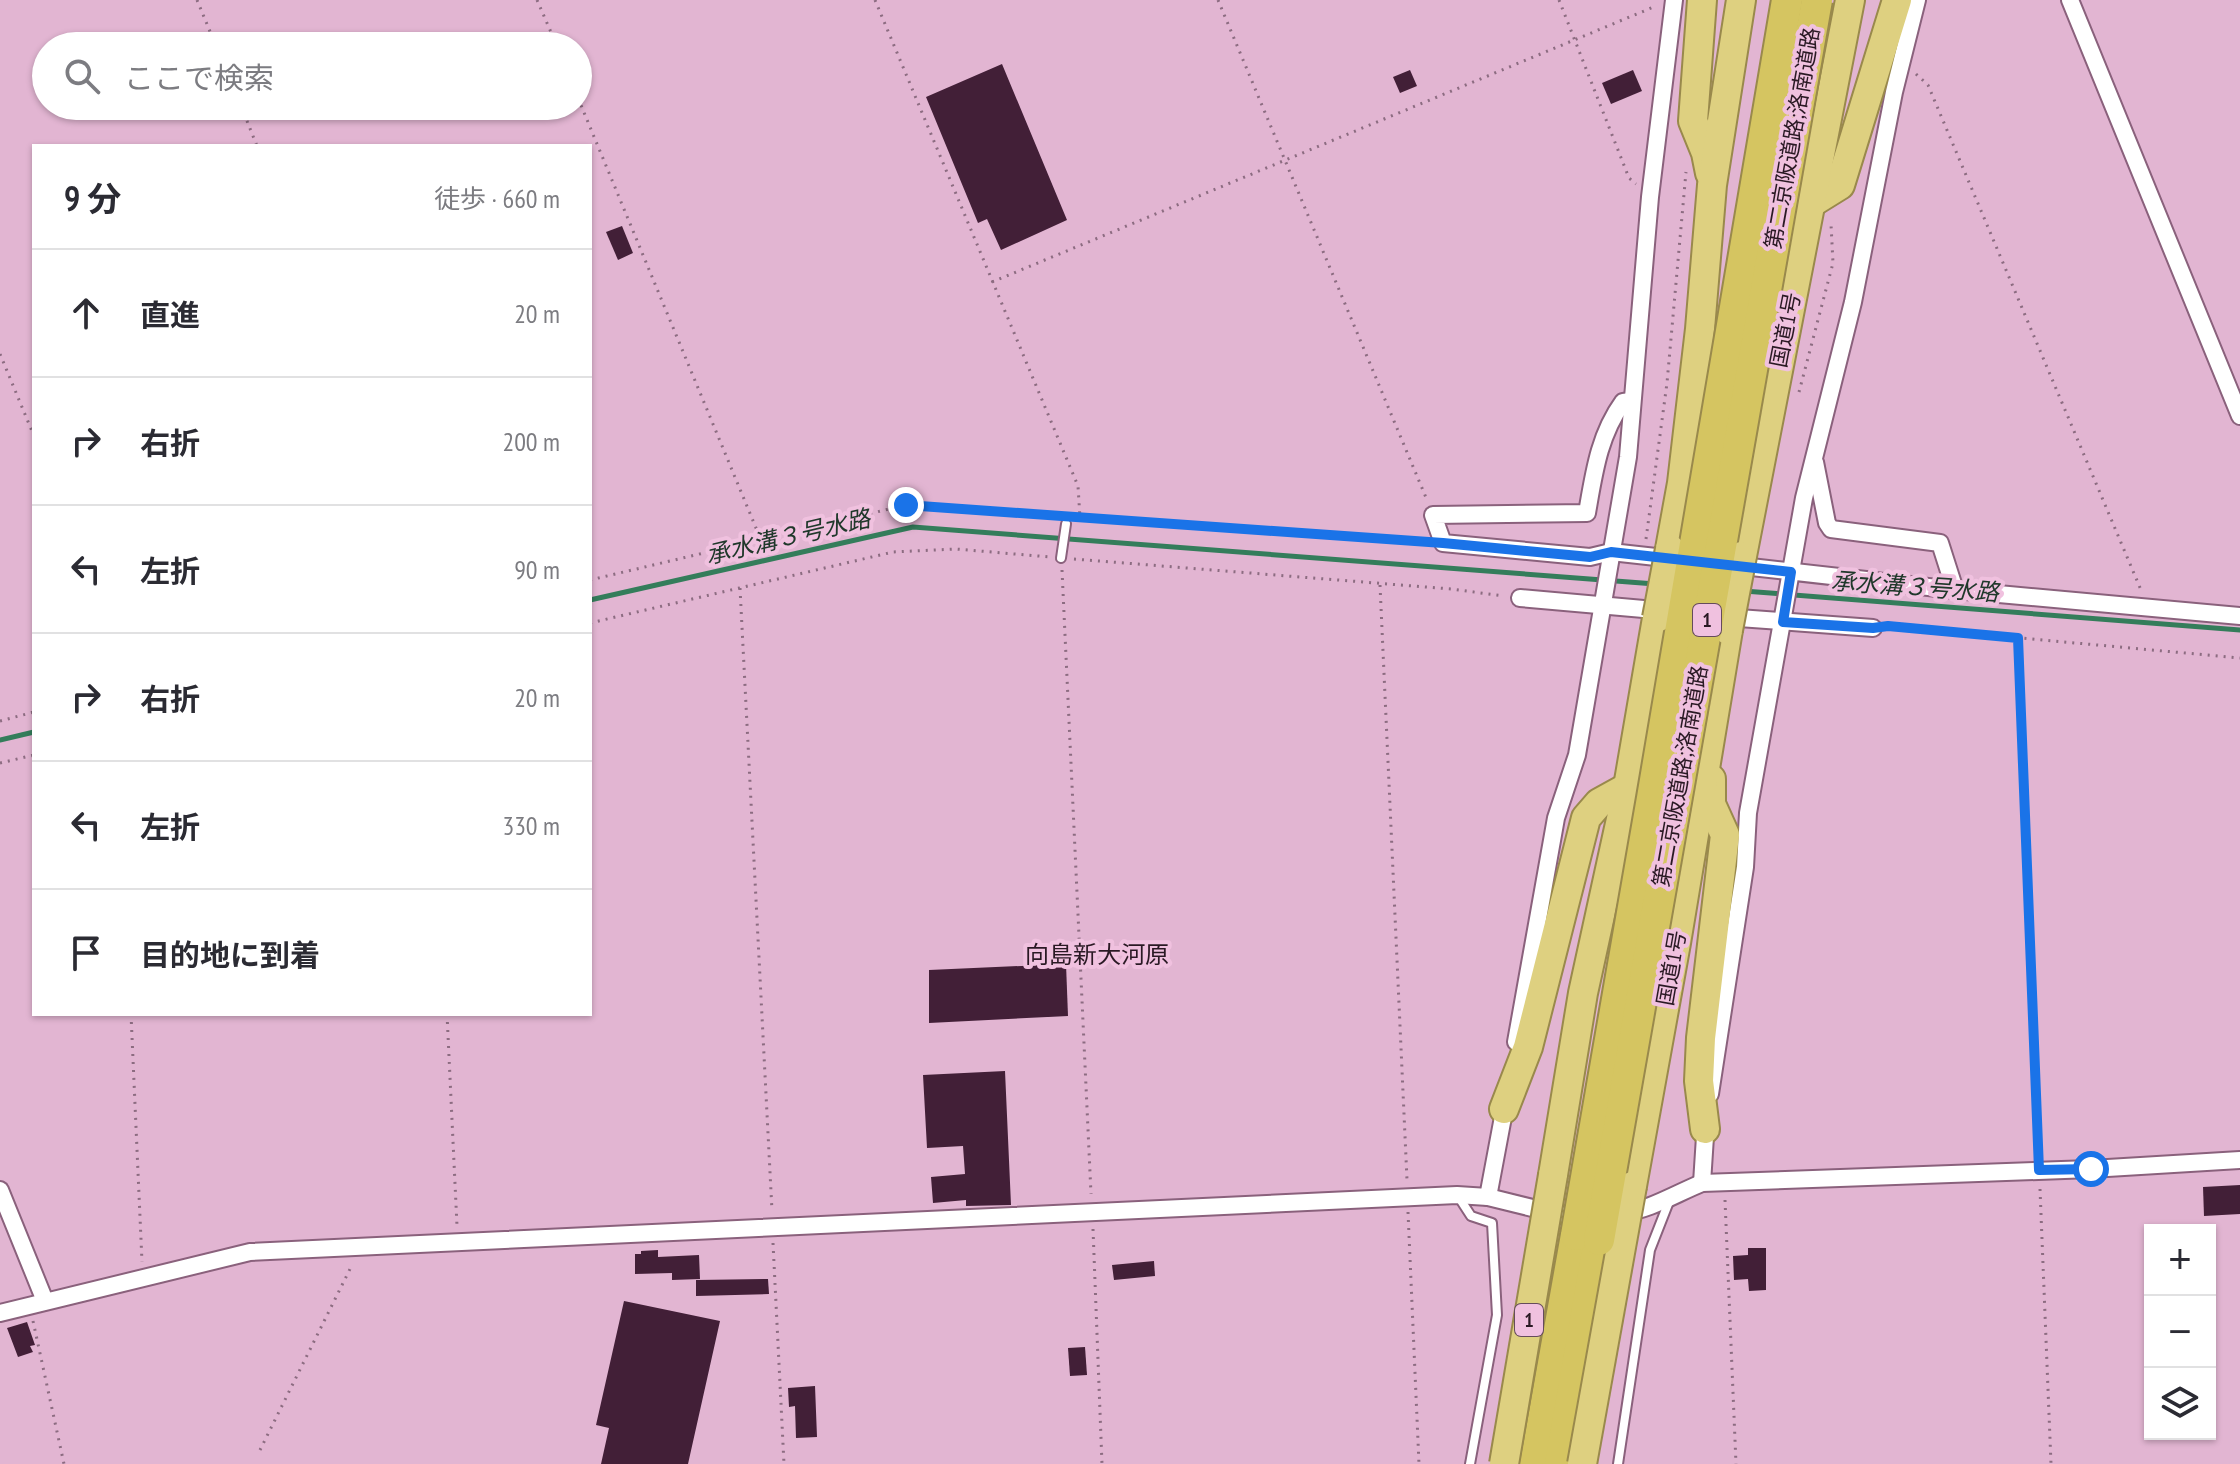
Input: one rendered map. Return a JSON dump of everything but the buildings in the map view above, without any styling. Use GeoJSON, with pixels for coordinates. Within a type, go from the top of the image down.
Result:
{"type":"FeatureCollection","features":[{"type":"Feature","properties":{"kind":"highway"},"geometry":{"type":"LineString","coordinates":[[1702,0],[1693,121],[1706,153],[1712,185]]}},
{"type":"Feature","properties":{"kind":"highway","name":"1"},"geometry":{"type":"LineString","coordinates":[[1504,1464],[1583,993],[1628,787],[1682,483],[1700,329],[1712,185],[1741,0]]}},
{"type":"Feature","properties":{"kind":"highway","name":"第二京阪道路;洛南道路"},"geometry":{"type":"LineString","coordinates":[[1582,1265],[1652,798],[1787,0]]}},
{"type":"Feature","properties":{"kind":"highway","name":"第二京阪道路;洛南道路"},"geometry":{"type":"LineString","coordinates":[[1582,1265],[1817,0]]}},
{"type":"Feature","properties":{"kind":"highway","name":"国道1号"},"geometry":{"type":"LineString","coordinates":[[1582,1464],[1676,943],[1728,630],[1850,0]]}},
{"type":"Feature","properties":{"kind":"highway"},"geometry":{"type":"LineString","coordinates":[[1811,203],[1840,185],[1897,0]]}},
{"type":"Feature","properties":{"kind":"highway"},"geometry":{"type":"LineString","coordinates":[[1705,759],[1711,775],[1711,804],[1725,835],[1701,1038],[1699,1081],[1705,1129]]}},
{"type":"Feature","properties":{"kind":"highway"},"geometry":{"type":"LineString","coordinates":[[1504,1109],[1528,1047],[1586,818],[1599,803],[1628,787]]}},
{"type":"Feature","properties":{"kind":"highway","name":"1"},"geometry":{"type":"LineString","coordinates":[[1535,1464],[1582,1265]]}},
{"type":"Feature","properties":{"kind":"highway","name":"1"},"geometry":{"type":"LineString","coordinates":[[1560,1464],[1582,1265]]}},
{"type":"Feature","properties":{"kind":"street"},"geometry":{"type":"LineString","coordinates":[[1488,1197],[1556,818],[1577,755],[1628,457],[1650,197],[1674,0]]}},
{"type":"Feature","properties":{"kind":"street"},"geometry":{"type":"LineString","coordinates":[[1702,1183],[1705,1129],[1745,867],[1748,813],[1804,498],[1853,302],[1917,0]]}},
{"type":"Feature","properties":{"kind":"street"},"geometry":{"type":"LineString","coordinates":[[2070,0],[2240,416]]}},
{"type":"Feature","properties":{"kind":"street"},"geometry":{"type":"LineString","coordinates":[[1631,401],[1623,402],[1614,415],[1599,448],[1587,513],[1433,515],[1443,543],[2240,616]]}},
{"type":"Feature","properties":{"kind":"street"},"geometry":{"type":"LineString","coordinates":[[1814,461],[1827,523],[1831,529],[1940,543],[1955,590]]}},
{"type":"Feature","properties":{"kind":"street"},"geometry":{"type":"LineString","coordinates":[[1520,598],[1602,602],[1783,622],[1873,628]]}},
{"type":"Feature","properties":{"kind":"street"},"geometry":{"type":"LineString","coordinates":[[0,1313],[250,1252],[1457,1195],[1488,1197],[1569,1217],[1639,1212],[1672,1194],[1702,1183],[2240,1160]]}},
{"type":"Feature","properties":{"kind":"street"},"geometry":{"type":"LineString","coordinates":[[0,1190],[37,1303]]}},
{"type":"Feature","properties":{"kind":"lane"},"geometry":{"type":"LineString","coordinates":[[1061,558],[1066,524]]}},
{"type":"Feature","properties":{"kind":"lane"},"geometry":{"type":"LineString","coordinates":[[1618,1464],[1650,1250],[1672,1194]]}},
{"type":"Feature","properties":{"kind":"lane"},"geometry":{"type":"LineString","coordinates":[[1457,1195],[1471,1216],[1492,1223],[1497,1315],[1470,1464]]}},
{"type":"Feature","properties":{"kind":"path"},"geometry":{"type":"LineString","coordinates":[[197,0],[210,32]]}},
{"type":"Feature","properties":{"kind":"path"},"geometry":{"type":"LineString","coordinates":[[537,0],[551,32]]}},
{"type":"Feature","properties":{"kind":"path"},"geometry":{"type":"LineString","coordinates":[[875,0],[1078,486],[1080,518]]}},
{"type":"Feature","properties":{"kind":"path"},"geometry":{"type":"LineString","coordinates":[[1218,0],[1433,515]]}},
{"type":"Feature","properties":{"kind":"path"},"geometry":{"type":"LineString","coordinates":[[1559,0],[1629,178],[1650,197]]}},
{"type":"Feature","properties":{"kind":"path"},"geometry":{"type":"LineString","coordinates":[[992,282],[1657,6]]}},
{"type":"Feature","properties":{"kind":"path"},"geometry":{"type":"LineString","coordinates":[[1902,60],[1928,85],[2135,577],[2144,608]]}},
{"type":"Feature","properties":{"kind":"path"},"geometry":{"type":"LineString","coordinates":[[247,120],[256,144]]}},
{"type":"Feature","properties":{"kind":"path"},"geometry":{"type":"LineString","coordinates":[[587,120],[761,540]]}},
{"type":"Feature","properties":{"kind":"path"},"geometry":{"type":"LineString","coordinates":[[0,354],[32,431]]}},
{"type":"Feature","properties":{"kind":"path"},"geometry":{"type":"LineString","coordinates":[[592,580],[906,505],[1443,543]]}},
{"type":"Feature","properties":{"kind":"path"},"geometry":{"type":"LineString","coordinates":[[592,623],[893,552],[956,549],[1380,583],[1520,598]]}},
{"type":"Feature","properties":{"kind":"path"},"geometry":{"type":"LineString","coordinates":[[1061,558],[1102,1464]]}},
{"type":"Feature","properties":{"kind":"path"},"geometry":{"type":"LineString","coordinates":[[1380,583],[1419,1464]]}},
{"type":"Feature","properties":{"kind":"path"},"geometry":{"type":"LineString","coordinates":[[740,588],[784,1464]]}},
{"type":"Feature","properties":{"kind":"path"},"geometry":{"type":"LineString","coordinates":[[1873,628],[1888,626],[2240,658]]}},
{"type":"Feature","properties":{"kind":"path"},"geometry":{"type":"LineString","coordinates":[[2018,638],[2051,1464]]}},
{"type":"Feature","properties":{"kind":"path"},"geometry":{"type":"LineString","coordinates":[[0,721],[32,713]]}},
{"type":"Feature","properties":{"kind":"path"},"geometry":{"type":"LineString","coordinates":[[0,763],[32,755]]}},
{"type":"Feature","properties":{"kind":"path"},"geometry":{"type":"LineString","coordinates":[[131,1016],[142,1277]]}},
{"type":"Feature","properties":{"kind":"path"},"geometry":{"type":"LineString","coordinates":[[447,1016],[458,1242]]}},
{"type":"Feature","properties":{"kind":"path"},"geometry":{"type":"LineString","coordinates":[[1724,1183],[1736,1464]]}},
{"type":"Feature","properties":{"kind":"path"},"geometry":{"type":"LineString","coordinates":[[260,1450],[360,1247]]}},
{"type":"Feature","properties":{"kind":"path"},"geometry":{"type":"LineString","coordinates":[[37,1303],[64,1464]]}},
{"type":"Feature","properties":{"kind":"waterway","name":"承水溝３号水路"},"geometry":{"type":"LineString","coordinates":[[592,600],[913,527],[1655,584]]}},
{"type":"Feature","properties":{"kind":"waterway","name":"承水溝３号水路"},"geometry":{"type":"LineString","coordinates":[[1744,591],[2240,630]]}},
{"type":"Feature","properties":{"kind":"waterway","name":"承水溝３号水路"},"geometry":{"type":"LineString","coordinates":[[0,740],[32,732]]}},
{"type":"Feature","properties":{"kind":"district","name":"向島新大河原"},"geometry":{"type":"Point","coordinates":[1097,955]}},
{"type":"Feature","properties":{"kind":"route"},"geometry":{"type":"LineString","coordinates":[[906,505],[1443,543],[1590,557],[1611,552],[1791,572],[1783,622],[1873,628],[1888,626],[2018,638],[2039,1170],[2091,1169]]}}]}
